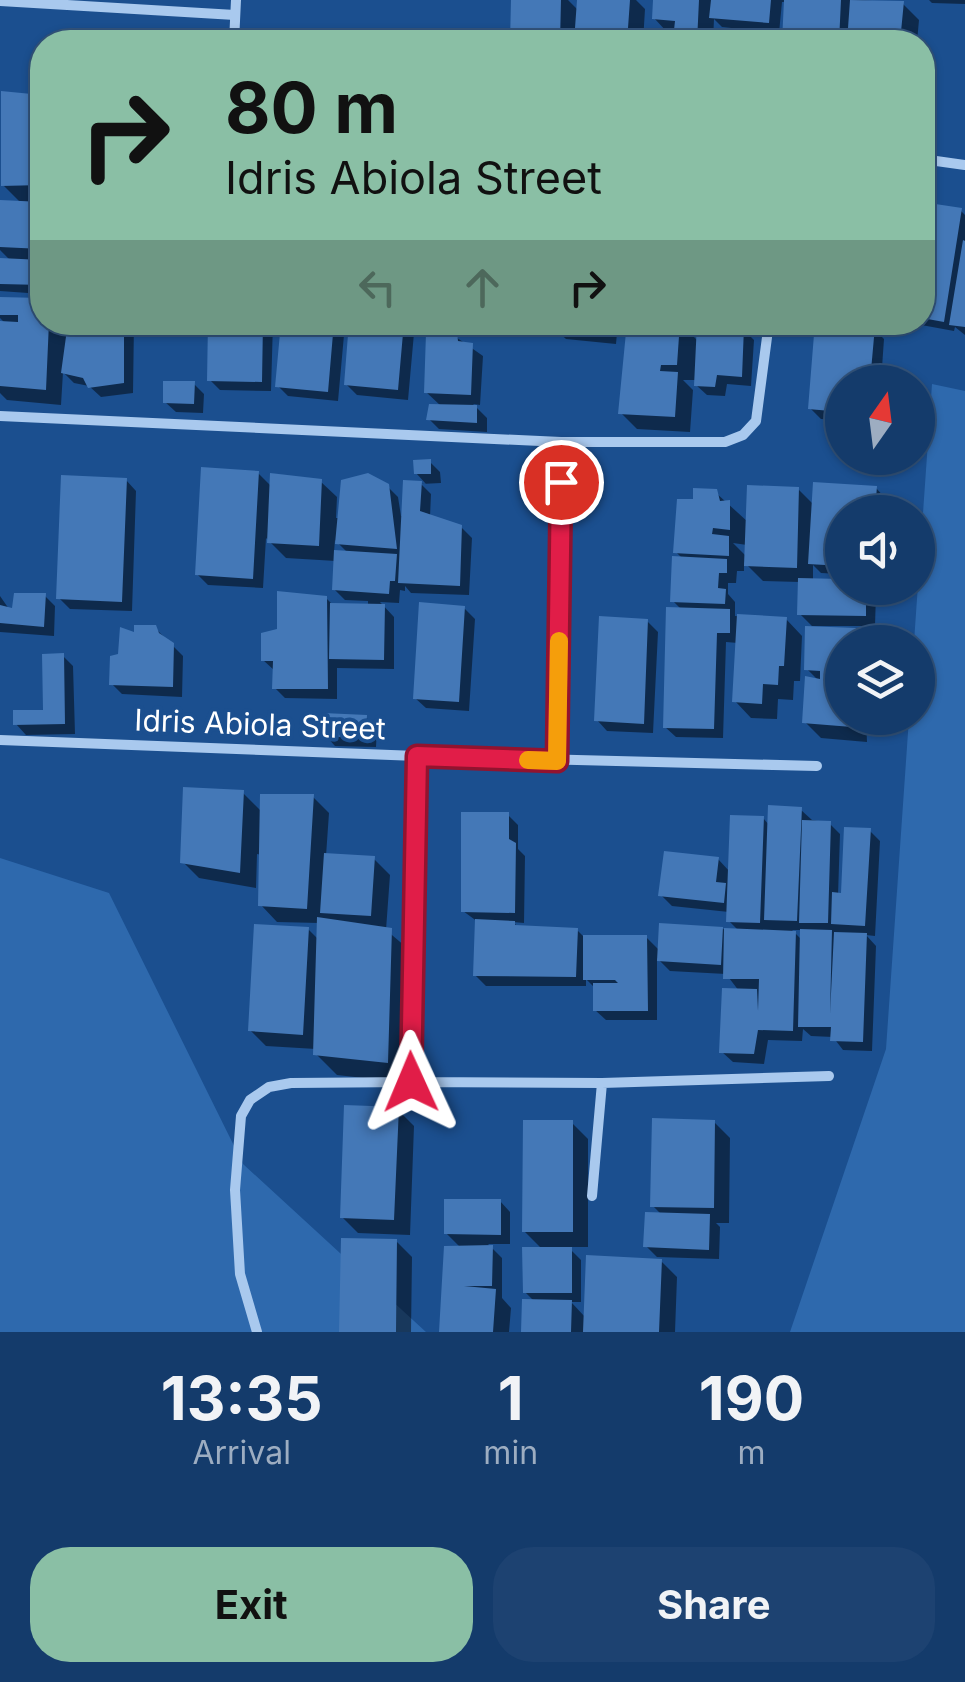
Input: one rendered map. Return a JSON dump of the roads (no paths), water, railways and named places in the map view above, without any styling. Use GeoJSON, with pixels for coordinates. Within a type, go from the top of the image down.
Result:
{"type":"FeatureCollection","features":[{"type":"Feature","properties":{"kind":"street"},"geometry":{"type":"LineString","coordinates":[[234,30],[236,0]]}},
{"type":"Feature","properties":{"kind":"street"},"geometry":{"type":"LineString","coordinates":[[0,2],[235,15]]}},
{"type":"Feature","properties":{"kind":"street"},"geometry":{"type":"LineString","coordinates":[[935,161],[965,165]]}},
{"type":"Feature","properties":{"kind":"street"},"geometry":{"type":"LineString","coordinates":[[0,416],[562,442],[725,442],[743,435],[756,421],[767,335]]}},
{"type":"Feature","properties":{"kind":"street"},"geometry":{"type":"LineString","coordinates":[[557,761],[562,442]]}},
{"type":"Feature","properties":{"kind":"street","name":"Idris Abiola Street"},"geometry":{"type":"LineString","coordinates":[[0,740],[557,761],[817,766]]}},
{"type":"Feature","properties":{"kind":"street"},"geometry":{"type":"LineString","coordinates":[[411,1082],[417,756]]}},
{"type":"Feature","properties":{"kind":"street"},"geometry":{"type":"LineString","coordinates":[[257,1332],[240,1274],[236,1208],[238,1131],[240,1116],[250,1100],[269,1087],[290,1083],[602,1082],[829,1076]]}},
{"type":"Feature","properties":{"kind":"street"},"geometry":{"type":"LineString","coordinates":[[592,1196],[602,1082]]}}]}
